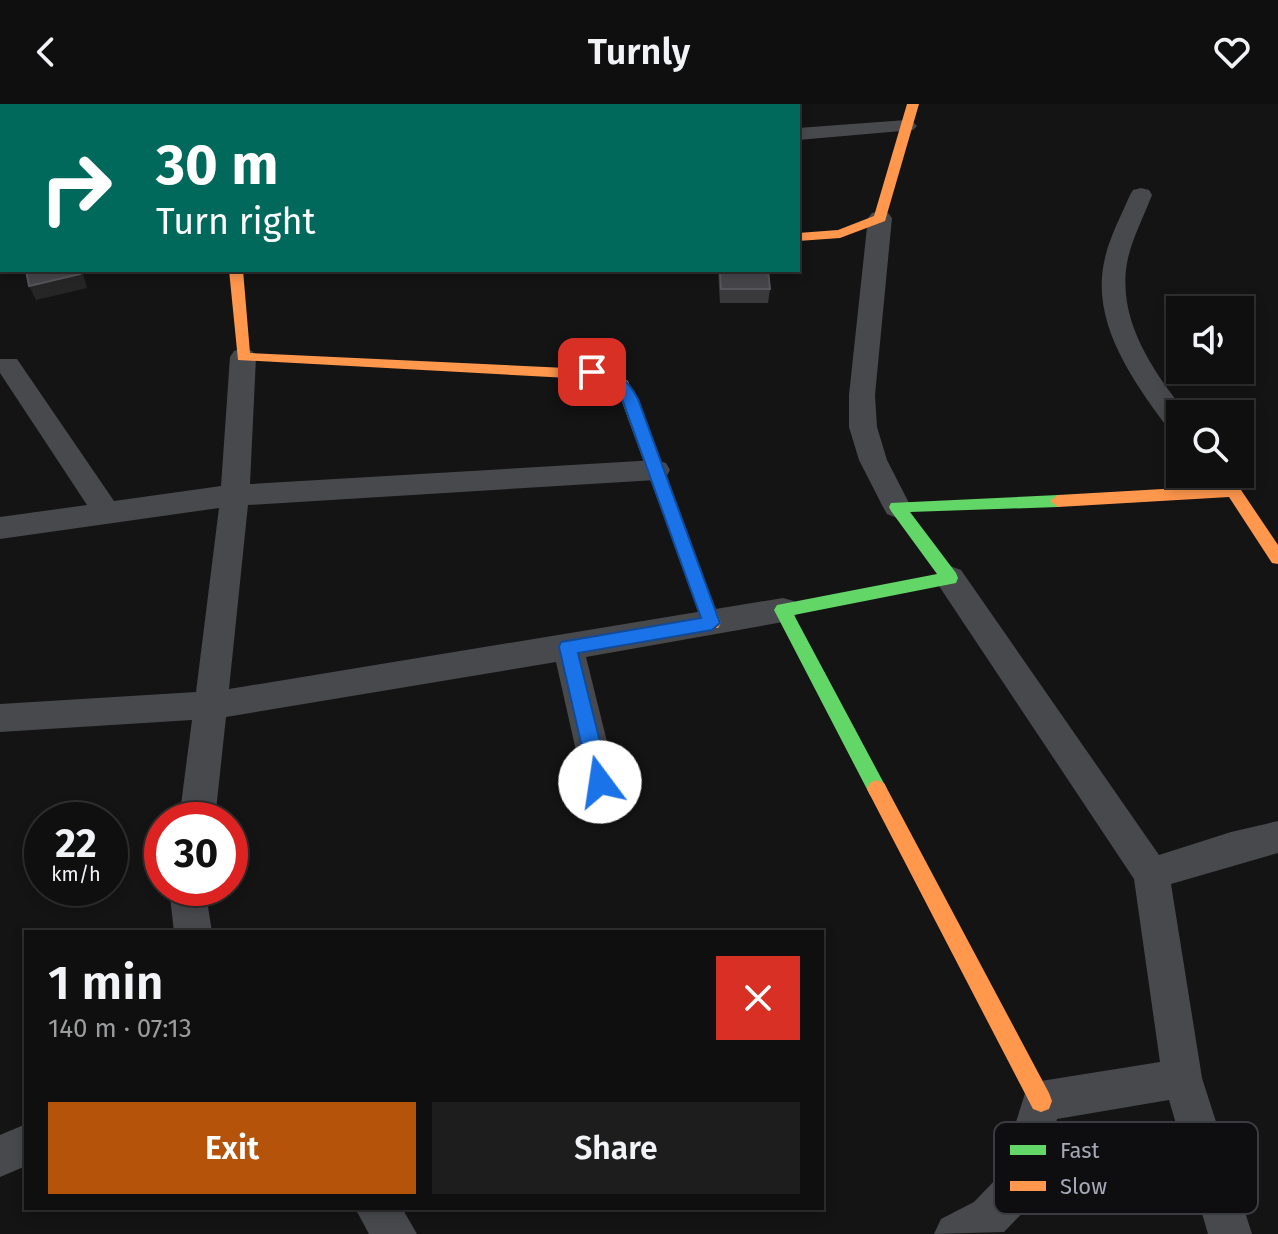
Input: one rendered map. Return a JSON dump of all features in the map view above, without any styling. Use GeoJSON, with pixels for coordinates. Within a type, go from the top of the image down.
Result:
{"type":"FeatureCollection","features":[{"type":"Feature","properties":{"kind":"street"},"geometry":{"type":"LineString","coordinates":[[913,104],[880,218],[862,395],[863,427],[873,460],[897,507],[950,578],[1151,874],[1182,1078],[1196,1122]]}},
{"type":"Feature","properties":{"kind":"street"},"geometry":{"type":"LineString","coordinates":[[800,134],[906,126]]}},
{"type":"Feature","properties":{"kind":"street"},"geometry":{"type":"LineString","coordinates":[[1141,195],[1116,261],[1114,285],[1118,315],[1129,348],[1166,406]]}},
{"type":"Feature","properties":{"kind":"street"},"geometry":{"type":"LineString","coordinates":[[800,237],[843,234],[862,229],[880,218]]}},
{"type":"Feature","properties":{"kind":"street"},"geometry":{"type":"LineString","coordinates":[[200,802],[235,495],[243,357],[236,272]]}},
{"type":"Feature","properties":{"kind":"street"},"geometry":{"type":"LineString","coordinates":[[243,357],[609,375],[623,385],[630,399],[712,623]]}},
{"type":"Feature","properties":{"kind":"street"},"geometry":{"type":"LineString","coordinates":[[8,365],[107,513]]}},
{"type":"Feature","properties":{"kind":"street"},"geometry":{"type":"LineString","coordinates":[[0,528],[235,495],[656,470]]}},
{"type":"Feature","properties":{"kind":"street"},"geometry":{"type":"LineString","coordinates":[[897,507],[1123,499],[1190,488]]}},
{"type":"Feature","properties":{"kind":"street"},"geometry":{"type":"LineString","coordinates":[[1230,488],[1278,558]]}},
{"type":"Feature","properties":{"kind":"street"},"geometry":{"type":"LineString","coordinates":[[0,718],[213,705],[712,623],[950,578]]}},
{"type":"Feature","properties":{"kind":"street"},"geometry":{"type":"LineString","coordinates":[[783,610],[1041,1101],[1035,1122]]}},
{"type":"Feature","properties":{"kind":"street"},"geometry":{"type":"LineString","coordinates":[[568,647],[600,782]]}},
{"type":"Feature","properties":{"kind":"street"},"geometry":{"type":"LineString","coordinates":[[1151,874],[1231,848],[1278,837]]}},
{"type":"Feature","properties":{"kind":"street"},"geometry":{"type":"LineString","coordinates":[[189,906],[193,930]]}},
{"type":"Feature","properties":{"kind":"street"},"geometry":{"type":"LineString","coordinates":[[1041,1101],[1182,1078]]}},
{"type":"Feature","properties":{"kind":"street"},"geometry":{"type":"LineString","coordinates":[[0,1156],[24,1146]]}},
{"type":"Feature","properties":{"kind":"street"},"geometry":{"type":"LineString","coordinates":[[377,1210],[395,1234]]}},
{"type":"Feature","properties":{"kind":"street"},"geometry":{"type":"LineString","coordinates":[[956,1234],[994,1212]]}},
{"type":"Feature","properties":{"kind":"street"},"geometry":{"type":"LineString","coordinates":[[1224,1214],[1230,1234]]}},
{"type":"Feature","properties":{"kind":"building"},"geometry":{"type":"Polygon","coordinates":[[[26,272],[80,272],[80,274],[29,286],[26,272]]]}},
{"type":"Feature","properties":{"kind":"building"},"geometry":{"type":"Polygon","coordinates":[[[720,272],[768,272],[770,289],[721,289],[720,272]]]}},
{"type":"Feature","properties":{"kind":"traffic: fast"},"geometry":{"type":"LineString","coordinates":[[877,789],[783,610],[950,578],[897,507],[1058,501]]}},
{"type":"Feature","properties":{"kind":"traffic: slow"},"geometry":{"type":"LineString","coordinates":[[800,237],[840,234],[880,218],[913,104]]}},
{"type":"Feature","properties":{"kind":"traffic: slow"},"geometry":{"type":"LineString","coordinates":[[236,272],[243,357],[609,375],[623,385],[712,623]]}},
{"type":"Feature","properties":{"kind":"traffic: slow"},"geometry":{"type":"LineString","coordinates":[[1058,501],[1233,491],[1278,558]]}},
{"type":"Feature","properties":{"kind":"traffic: slow"},"geometry":{"type":"LineString","coordinates":[[877,789],[1041,1101]]}},
{"type":"Feature","properties":{"kind":"route"},"geometry":{"type":"LineString","coordinates":[[592,372],[609,375],[623,385],[630,399],[712,623],[568,647],[600,782]]}}]}
